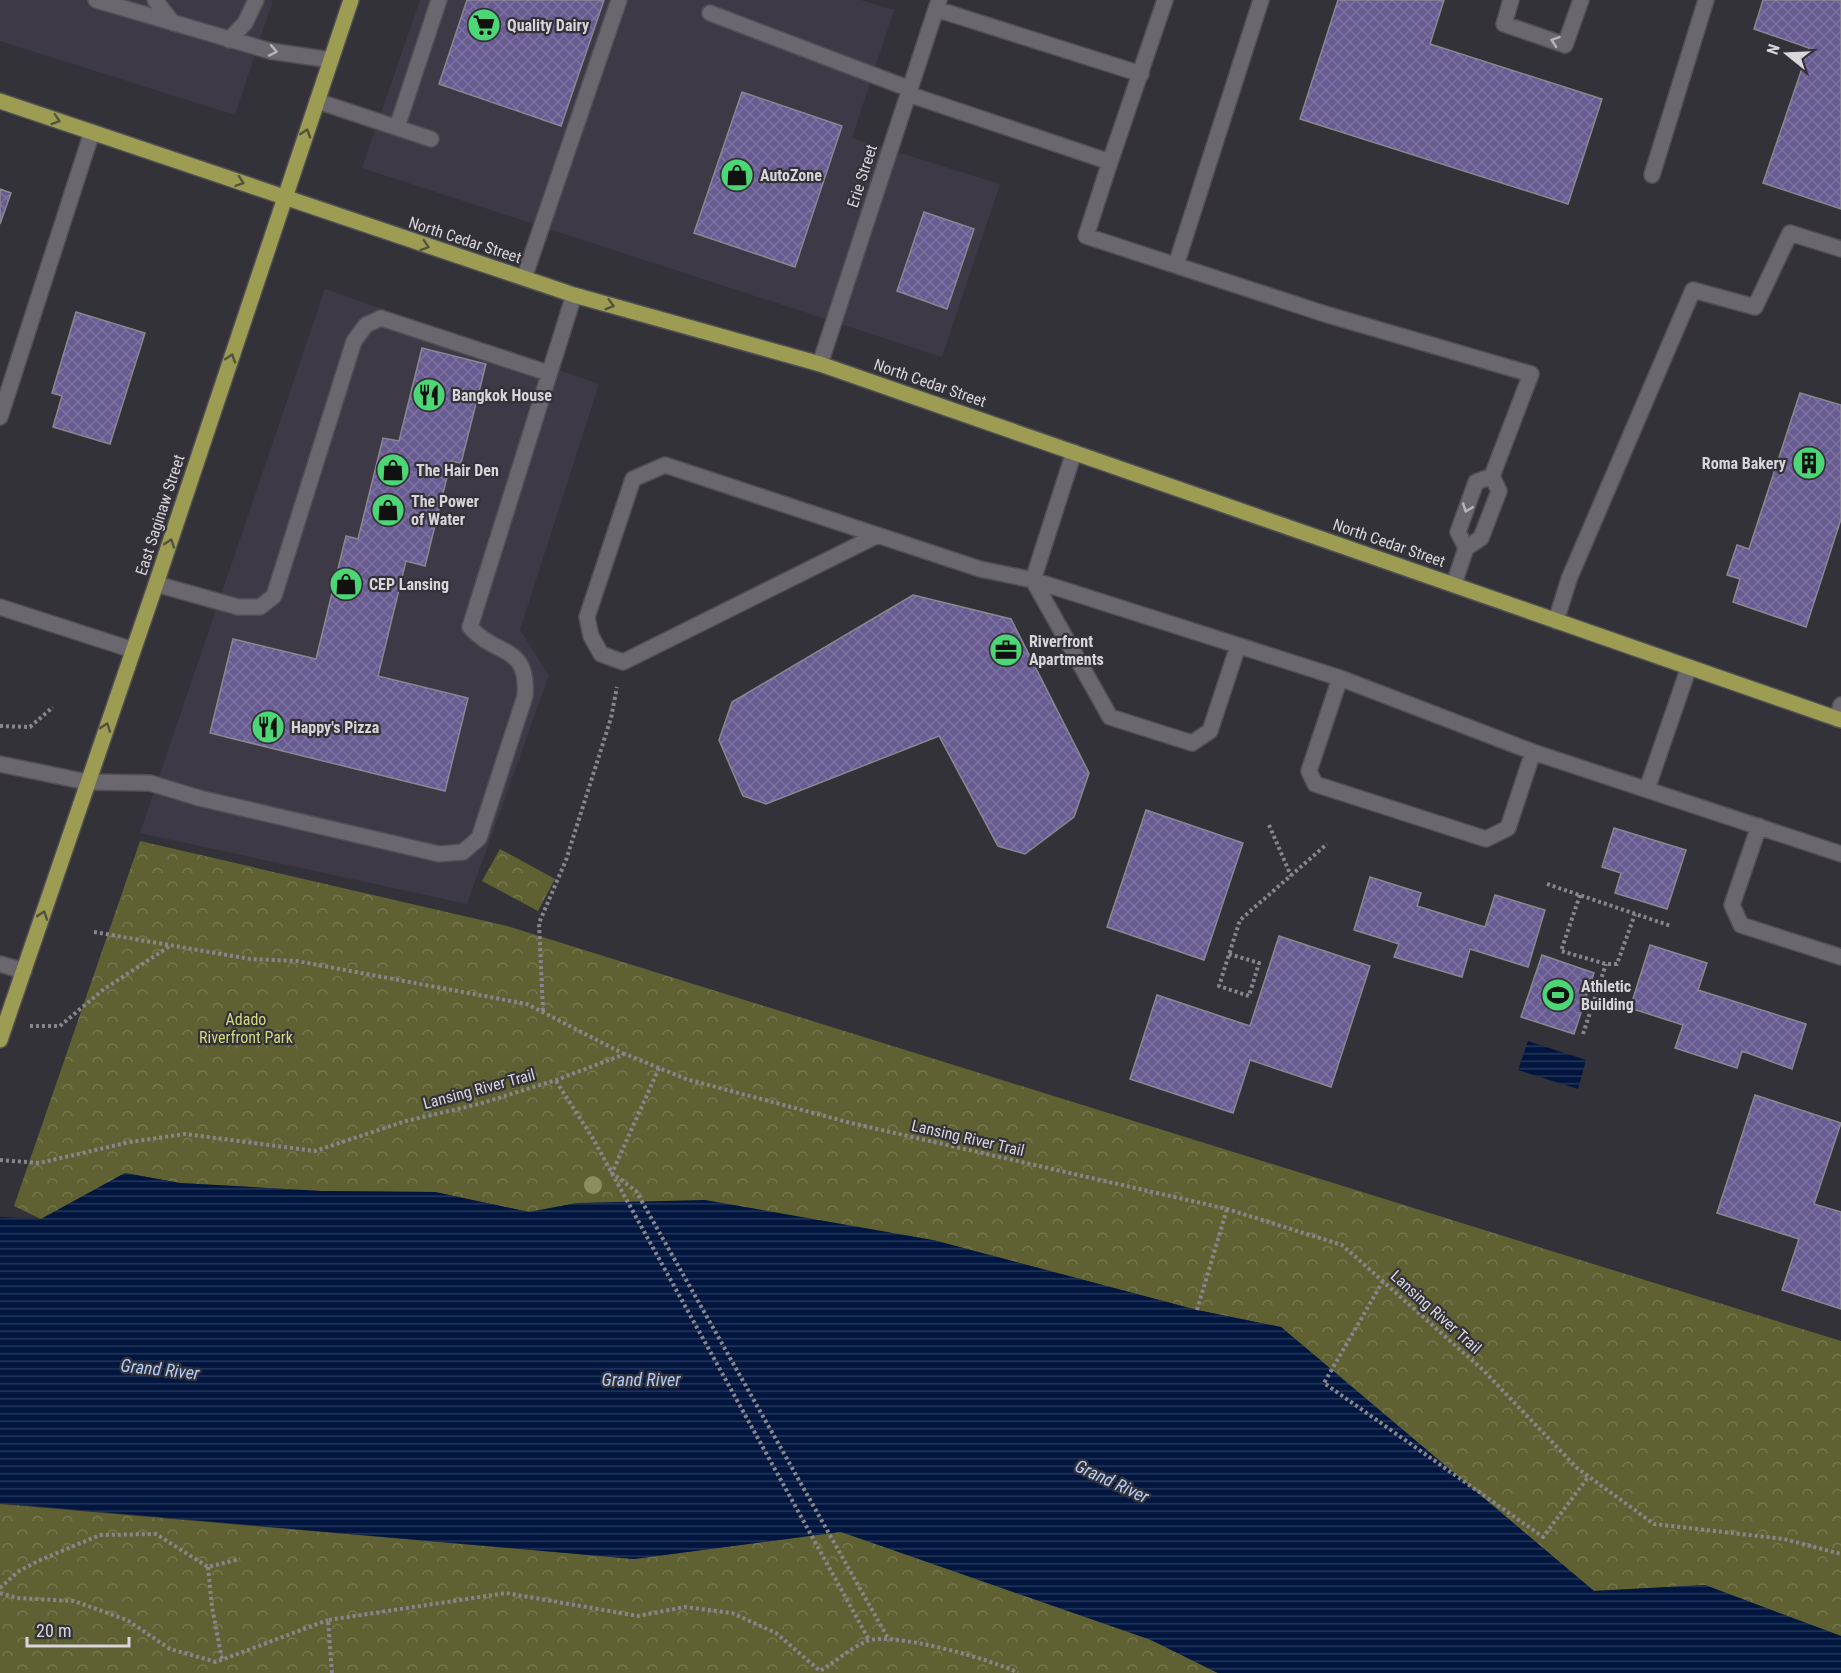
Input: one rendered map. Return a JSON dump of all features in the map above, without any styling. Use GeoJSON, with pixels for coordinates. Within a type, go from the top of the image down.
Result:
{"type":"FeatureCollection","features":[{"type":"Feature","properties":{"kind":"main road","name":"East Saginaw Street"},"geometry":{"type":"LineString","coordinates":[[2,1033],[156,584],[351,0]]}},
{"type":"Feature","properties":{"kind":"main road","name":"North Cedar Street"},"geometry":{"type":"LineString","coordinates":[[0,101],[574,295],[820,364],[1689,667],[1840,714]]}},
{"type":"Feature","properties":{"kind":"street"},"geometry":{"type":"LineString","coordinates":[[96,0],[270,51],[331,60]]}},
{"type":"Feature","properties":{"kind":"street"},"geometry":{"type":"LineString","coordinates":[[155,0],[173,23]]}},
{"type":"Feature","properties":{"kind":"street"},"geometry":{"type":"LineString","coordinates":[[229,40],[245,23],[256,0]]}},
{"type":"Feature","properties":{"kind":"street"},"geometry":{"type":"LineString","coordinates":[[397,127],[439,0]]}},
{"type":"Feature","properties":{"kind":"street"},"geometry":{"type":"LineString","coordinates":[[524,278],[619,0]]}},
{"type":"Feature","properties":{"kind":"street"},"geometry":{"type":"LineString","coordinates":[[1165,0],[1086,236],[1325,314],[1531,374],[1492,476],[1499,491],[1481,538],[1466,548],[1454,585]]}},
{"type":"Feature","properties":{"kind":"street"},"geometry":{"type":"LineString","coordinates":[[1176,265],[1261,0]]}},
{"type":"Feature","properties":{"kind":"street"},"geometry":{"type":"LineString","coordinates":[[1511,0],[1504,24],[1565,45],[1581,0]]}},
{"type":"Feature","properties":{"kind":"street"},"geometry":{"type":"LineString","coordinates":[[1652,175],[1706,0]]}},
{"type":"Feature","properties":{"kind":"street"},"geometry":{"type":"LineString","coordinates":[[937,4],[1141,74]]}},
{"type":"Feature","properties":{"kind":"street","name":"Erie Street"},"geometry":{"type":"LineString","coordinates":[[820,364],[937,4]]}},
{"type":"Feature","properties":{"kind":"street"},"geometry":{"type":"LineString","coordinates":[[710,13],[909,91],[1110,162]]}},
{"type":"Feature","properties":{"kind":"street"},"geometry":{"type":"LineString","coordinates":[[317,101],[431,139]]}},
{"type":"Feature","properties":{"kind":"street"},"geometry":{"type":"LineString","coordinates":[[0,417],[92,132]]}},
{"type":"Feature","properties":{"kind":"street"},"geometry":{"type":"LineString","coordinates":[[1556,621],[1569,579],[1693,290],[1755,306],[1790,233],[1841,249]]}},
{"type":"Feature","properties":{"kind":"street"},"geometry":{"type":"LineString","coordinates":[[0,764],[87,782],[150,783],[199,798],[439,854],[463,852],[479,838],[525,696],[526,679],[516,656],[478,636],[470,627],[574,295]]}},
{"type":"Feature","properties":{"kind":"street"},"geometry":{"type":"LineString","coordinates":[[156,584],[238,607],[260,608],[274,596],[354,341],[366,325],[381,318],[548,373]]}},
{"type":"Feature","properties":{"kind":"street"},"geometry":{"type":"LineString","coordinates":[[1074,452],[1033,580],[1110,717],[1192,743],[1210,731],[1238,646]]}},
{"type":"Feature","properties":{"kind":"street"},"geometry":{"type":"LineString","coordinates":[[878,535],[623,662],[602,654],[591,636],[587,617],[633,479],[665,465],[878,535],[980,569],[1033,580],[1340,678],[1533,752],[1841,854]]}},
{"type":"Feature","properties":{"kind":"street"},"geometry":{"type":"LineString","coordinates":[[1466,548],[1458,532],[1476,482],[1492,476]]}},
{"type":"Feature","properties":{"kind":"street"},"geometry":{"type":"LineString","coordinates":[[0,607],[133,650]]}},
{"type":"Feature","properties":{"kind":"street"},"geometry":{"type":"LineString","coordinates":[[1647,789],[1689,667]]}},
{"type":"Feature","properties":{"kind":"street"},"geometry":{"type":"LineString","coordinates":[[1340,678],[1309,771],[1315,784],[1486,839],[1508,828],[1533,752]]}},
{"type":"Feature","properties":{"kind":"street"},"geometry":{"type":"LineString","coordinates":[[1758,826],[1732,906],[1742,925],[1841,957]]}},
{"type":"Feature","properties":{"kind":"street"},"geometry":{"type":"LineString","coordinates":[[0,964],[24,971]]}},
{"type":"Feature","properties":{"kind":"path"},"geometry":{"type":"LineString","coordinates":[[543,1012],[539,923],[566,860],[611,718],[623,662]]}},
{"type":"Feature","properties":{"kind":"path"},"geometry":{"type":"LineString","coordinates":[[0,726],[30,727],[53,707]]}},
{"type":"Feature","properties":{"kind":"path"},"geometry":{"type":"LineString","coordinates":[[1269,825],[1291,876]]}},
{"type":"Feature","properties":{"kind":"path"},"geometry":{"type":"LineString","coordinates":[[1229,954],[1259,963],[1249,996],[1219,986],[1229,954],[1240,920],[1327,844]]}},
{"type":"Feature","properties":{"kind":"path"},"geometry":{"type":"LineString","coordinates":[[1547,884],[1671,926]]}},
{"type":"Feature","properties":{"kind":"path"},"geometry":{"type":"LineString","coordinates":[[1580,895],[1561,951],[1606,964],[1617,964],[1635,914]]}},
{"type":"Feature","properties":{"kind":"path"},"geometry":{"type":"LineString","coordinates":[[94,932],[250,959],[297,961],[527,1004],[625,1054]]}},
{"type":"Feature","properties":{"kind":"path"},"geometry":{"type":"LineString","coordinates":[[2,1033],[60,1026],[104,989],[171,945]]}},
{"type":"Feature","properties":{"kind":"path"},"geometry":{"type":"LineString","coordinates":[[1582,1034],[1606,964]]}},
{"type":"Feature","properties":{"kind":"path","name":"Lansing River Trail"},"geometry":{"type":"LineString","coordinates":[[0,1160],[39,1163],[130,1142],[185,1134],[315,1151],[406,1121],[479,1104],[556,1080],[625,1054],[686,1079],[851,1123],[1227,1209],[1341,1245],[1483,1370],[1577,1468],[1654,1524],[1784,1539],[1841,1554]]}},
{"type":"Feature","properties":{"kind":"path"},"geometry":{"type":"LineString","coordinates":[[612,1173],[659,1068]]}},
{"type":"Feature","properties":{"kind":"path"},"geometry":{"type":"LineString","coordinates":[[556,1080],[626,1198],[869,1640]]}},
{"type":"Feature","properties":{"kind":"path"},"geometry":{"type":"LineString","coordinates":[[612,1173],[636,1191],[890,1640]]}},
{"type":"Feature","properties":{"kind":"path"},"geometry":{"type":"LineString","coordinates":[[1197,1310],[1227,1209]]}},
{"type":"Feature","properties":{"kind":"path"},"geometry":{"type":"LineString","coordinates":[[1383,1281],[1324,1383],[1543,1537],[1589,1476]]}},
{"type":"Feature","properties":{"kind":"path"},"geometry":{"type":"LineString","coordinates":[[0,1588],[19,1571],[100,1535],[156,1534],[208,1567],[240,1559]]}},
{"type":"Feature","properties":{"kind":"path"},"geometry":{"type":"LineString","coordinates":[[208,1567],[212,1607],[222,1659]]}},
{"type":"Feature","properties":{"kind":"path"},"geometry":{"type":"LineString","coordinates":[[0,1593],[17,1598],[74,1601],[127,1620],[170,1648],[216,1662],[328,1620],[506,1593],[638,1616],[685,1607],[732,1613],[776,1633],[819,1672],[869,1640],[912,1640],[1018,1673]]}},
{"type":"Feature","properties":{"kind":"path"},"geometry":{"type":"LineString","coordinates":[[328,1620],[332,1673]]}},
{"type":"Feature","properties":{"kind":"shaded area"},"geometry":{"type":"Polygon","coordinates":[[[0,0],[273,0],[235,115],[0,41],[0,0]]]}},
{"type":"Feature","properties":{"kind":"shaded area"},"geometry":{"type":"Polygon","coordinates":[[[420,0],[861,0],[894,10],[852,138],[1000,184],[942,357],[362,168],[420,0]]]}},
{"type":"Feature","properties":{"kind":"shaded area"},"geometry":{"type":"Polygon","coordinates":[[[325,289],[599,384],[520,630],[549,675],[467,904],[140,833],[325,289]]]}},
{"type":"Feature","properties":{"kind":"green space","name":"Adado Riverfront Park"},"geometry":{"type":"Polygon","coordinates":[[[140,841],[507,926],[1841,1341],[1841,1636],[1705,1585],[1594,1591],[1281,1327],[1197,1310],[933,1240],[1151,1640],[1218,1673],[0,1673],[0,1504],[634,1559],[801,1537],[577,1203],[529,1212],[435,1192],[321,1191],[180,1183],[125,1173],[41,1219],[14,1206],[140,841]]]}},
{"type":"Feature","properties":{"kind":"green space"},"geometry":{"type":"Polygon","coordinates":[[[500,849],[555,879],[538,911],[482,881],[500,849]]]}},
{"type":"Feature","properties":{"kind":"water"},"geometry":{"type":"Polygon","coordinates":[[[1528,1041],[1586,1060],[1578,1089],[1518,1070],[1528,1041]]]}},
{"type":"Feature","properties":{"kind":"water","name":"Grand River"},"geometry":{"type":"Polygon","coordinates":[[[125,1173],[180,1183],[321,1191],[435,1192],[529,1212],[577,1203],[705,1200],[933,1240],[1197,1310],[1281,1327],[1594,1591],[1705,1585],[1841,1636],[1841,1673],[1218,1673],[1151,1640],[841,1532],[634,1559],[0,1503],[0,1217],[41,1219],[125,1173]]]}},
{"type":"Feature","properties":{"kind":"building"},"geometry":{"type":"Polygon","coordinates":[[[467,0],[604,0],[561,126],[439,84],[467,0]]]}},
{"type":"Feature","properties":{"kind":"building"},"geometry":{"type":"Polygon","coordinates":[[[1338,0],[1444,0],[1430,44],[1602,99],[1568,204],[1300,119],[1338,0]]]}},
{"type":"Feature","properties":{"kind":"building"},"geometry":{"type":"Polygon","coordinates":[[[1763,0],[1841,0],[1841,209],[1763,183],[1809,48],[1754,29],[1763,0]]]}},
{"type":"Feature","properties":{"kind":"building"},"geometry":{"type":"Polygon","coordinates":[[[742,92],[842,126],[795,267],[694,233],[742,92]]]}},
{"type":"Feature","properties":{"kind":"building"},"geometry":{"type":"Polygon","coordinates":[[[0,189],[11,193],[0,224],[0,189]]]}},
{"type":"Feature","properties":{"kind":"building"},"geometry":{"type":"Polygon","coordinates":[[[924,212],[974,229],[947,309],[897,291],[924,212]]]}},
{"type":"Feature","properties":{"kind":"building"},"geometry":{"type":"Polygon","coordinates":[[[76,312],[145,333],[110,444],[53,427],[62,396],[52,393],[76,312]]]}},
{"type":"Feature","properties":{"kind":"building"},"geometry":{"type":"Polygon","coordinates":[[[422,348],[486,364],[461,463],[451,461],[425,566],[406,561],[378,676],[468,698],[445,791],[210,733],[233,639],[316,659],[346,536],[358,539],[383,438],[399,441],[422,348]]]}},
{"type":"Feature","properties":{"kind":"building","name":"Roma Bakery"},"geometry":{"type":"Polygon","coordinates":[[[1800,393],[1841,405],[1841,519],[1806,627],[1733,602],[1740,579],[1727,575],[1737,545],[1749,549],[1800,393]]]}},
{"type":"Feature","properties":{"kind":"building"},"geometry":{"type":"Polygon","coordinates":[[[913,595],[1011,619],[1089,773],[1074,817],[1025,854],[998,846],[939,736],[766,804],[743,796],[719,740],[732,702],[913,595]]]}},
{"type":"Feature","properties":{"kind":"building"},"geometry":{"type":"Polygon","coordinates":[[[1146,810],[1243,843],[1204,960],[1107,927],[1146,810]]]}},
{"type":"Feature","properties":{"kind":"building"},"geometry":{"type":"Polygon","coordinates":[[[1614,828],[1686,850],[1667,909],[1615,893],[1621,873],[1602,867],[1614,828]]]}},
{"type":"Feature","properties":{"kind":"building"},"geometry":{"type":"Polygon","coordinates":[[[1370,877],[1421,893],[1417,906],[1485,927],[1495,895],[1545,910],[1528,967],[1470,949],[1462,977],[1394,957],[1399,944],[1354,930],[1370,877]]]}},
{"type":"Feature","properties":{"kind":"building"},"geometry":{"type":"Polygon","coordinates":[[[1279,936],[1370,966],[1331,1087],[1250,1060],[1233,1113],[1130,1079],[1157,995],[1250,1026],[1279,936]]]}},
{"type":"Feature","properties":{"kind":"building"},"geometry":{"type":"Polygon","coordinates":[[[1650,945],[1707,963],[1698,990],[1806,1024],[1792,1069],[1742,1051],[1737,1068],[1675,1048],[1683,1025],[1630,1008],[1650,945]]]}},
{"type":"Feature","properties":{"kind":"building","name":"Athletic Building"},"geometry":{"type":"Polygon","coordinates":[[[1542,955],[1594,973],[1574,1034],[1521,1017],[1542,955]]]}},
{"type":"Feature","properties":{"kind":"building"},"geometry":{"type":"Polygon","coordinates":[[[1755,1095],[1841,1123],[1814,1204],[1841,1212],[1841,1309],[1782,1290],[1799,1239],[1717,1213],[1755,1095]]]}},
{"type":"Feature","properties":{"kind":"place","name":"Quality Dairy"},"geometry":{"type":"Point","coordinates":[484,25]}},
{"type":"Feature","properties":{"kind":"place","name":"AutoZone"},"geometry":{"type":"Point","coordinates":[737,175]}},
{"type":"Feature","properties":{"kind":"place","name":"Bangkok House"},"geometry":{"type":"Point","coordinates":[429,395]}},
{"type":"Feature","properties":{"kind":"place","name":"Roma Bakery"},"geometry":{"type":"Point","coordinates":[1809,463]}},
{"type":"Feature","properties":{"kind":"place","name":"The Hair Den"},"geometry":{"type":"Point","coordinates":[393,470]}},
{"type":"Feature","properties":{"kind":"place","name":"The Power of Water"},"geometry":{"type":"Point","coordinates":[388,510]}},
{"type":"Feature","properties":{"kind":"place","name":"CEP Lansing"},"geometry":{"type":"Point","coordinates":[346,584]}},
{"type":"Feature","properties":{"kind":"place","name":"Riverfront Apartments"},"geometry":{"type":"Point","coordinates":[1006,650]}},
{"type":"Feature","properties":{"kind":"place","name":"Happy's Pizza"},"geometry":{"type":"Point","coordinates":[268,727]}},
{"type":"Feature","properties":{"kind":"place","name":"Athletic Building"},"geometry":{"type":"Point","coordinates":[1558,995]}}]}
